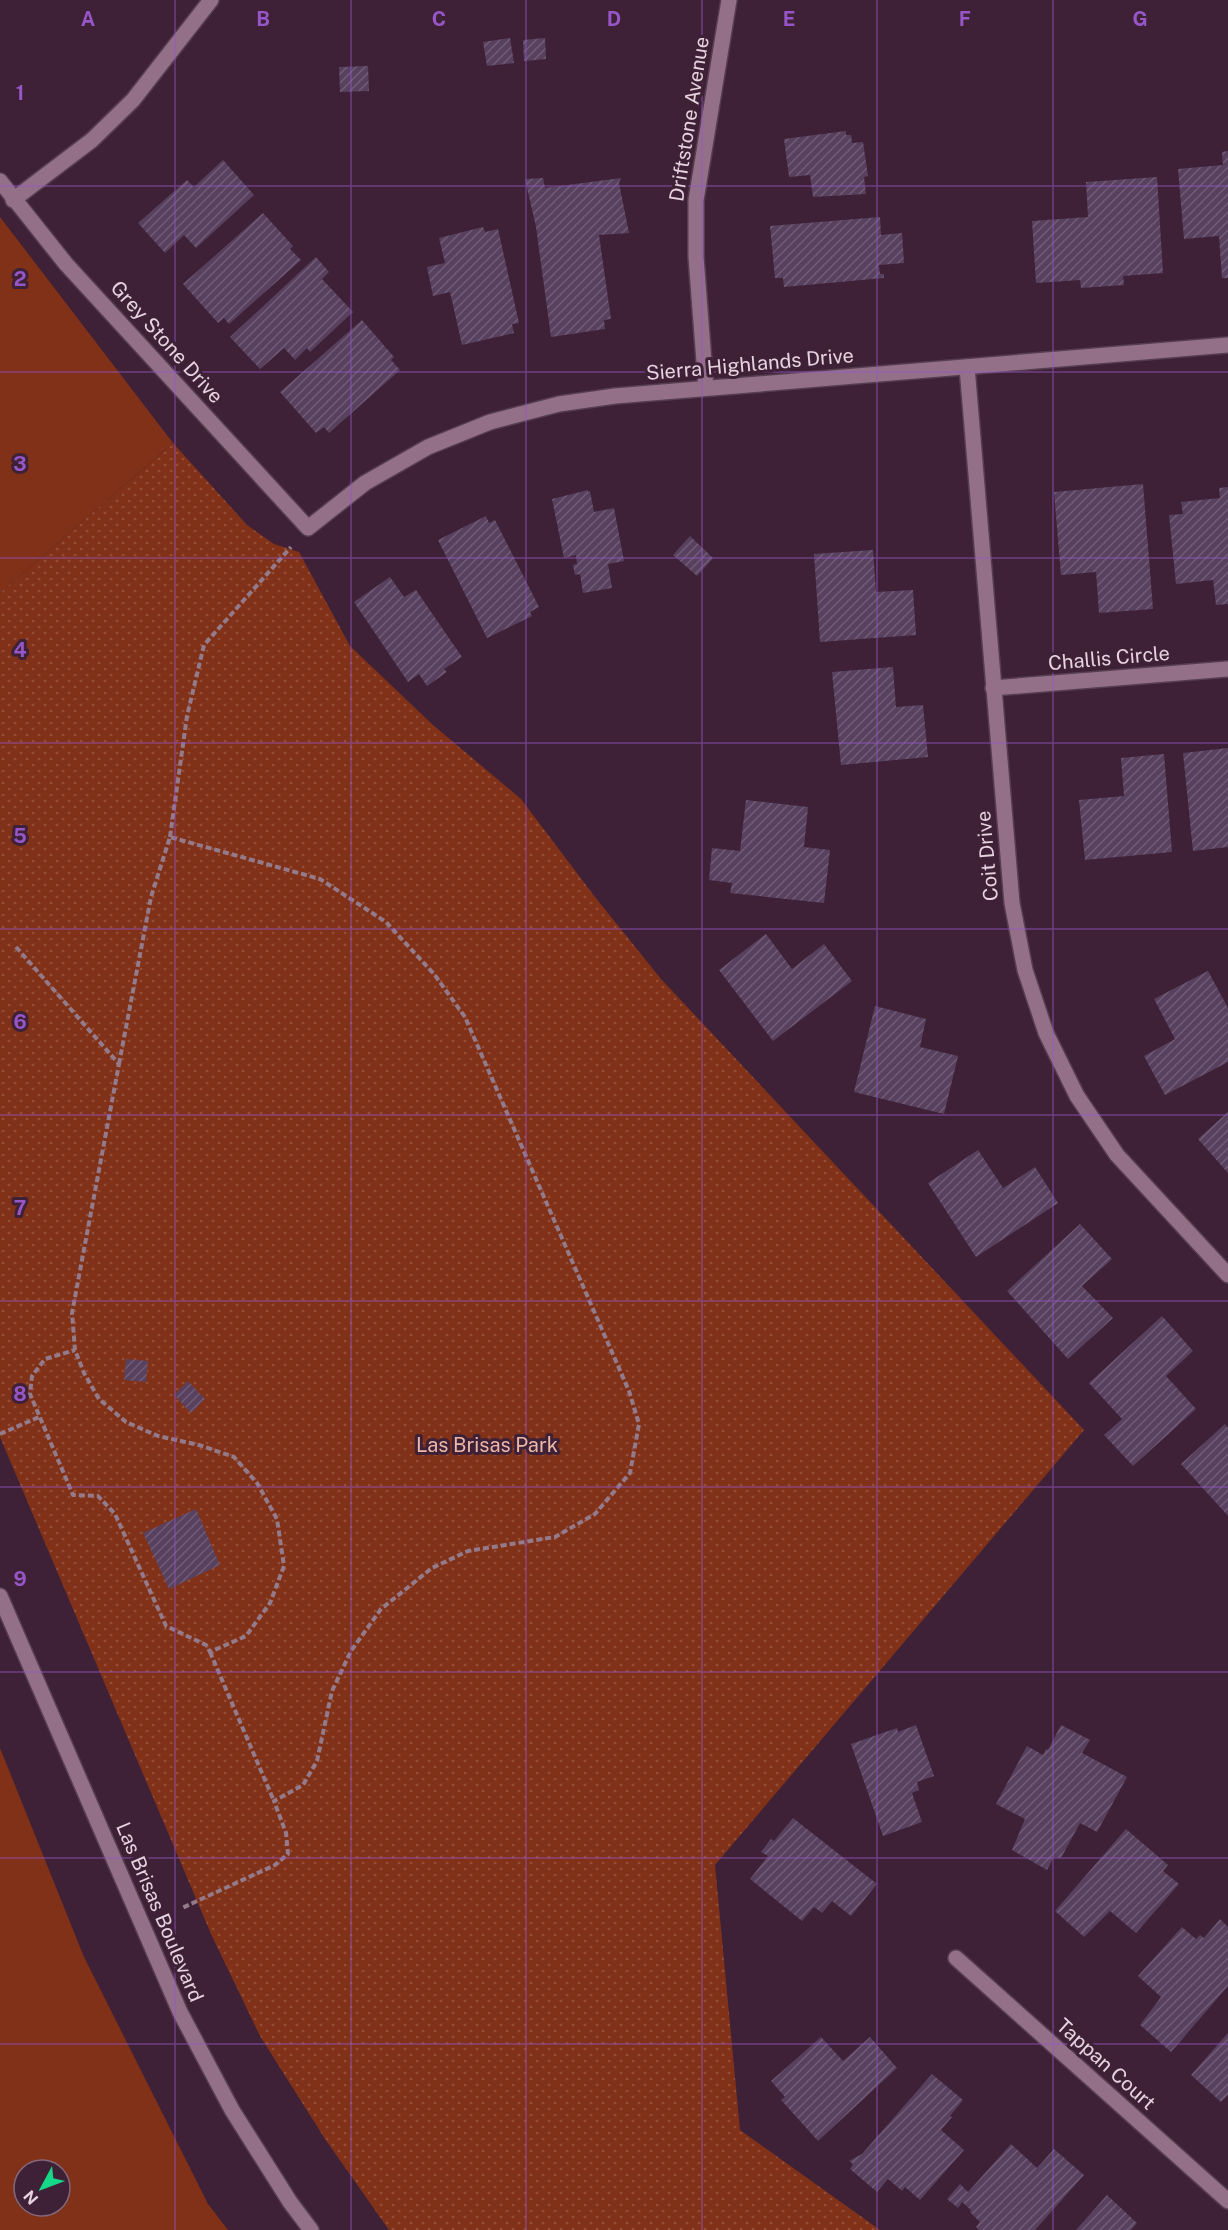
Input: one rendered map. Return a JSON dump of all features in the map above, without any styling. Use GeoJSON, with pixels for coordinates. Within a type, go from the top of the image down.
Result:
{"type":"FeatureCollection","features":[{"type":"Feature","properties":{"kind":"street"},"geometry":{"type":"LineString","coordinates":[[13,200],[92,140],[133,100],[211,0]]}},
{"type":"Feature","properties":{"kind":"street","name":"Driftstone Avenue"},"geometry":{"type":"LineString","coordinates":[[706,388],[696,257],[696,200],[729,0]]}},
{"type":"Feature","properties":{"kind":"street","name":"Grey Stone Drive"},"geometry":{"type":"LineString","coordinates":[[0,181],[66,264],[308,528]]}},
{"type":"Feature","properties":{"kind":"street","name":"Sierra Highlands Drive"},"geometry":{"type":"LineString","coordinates":[[308,528],[365,483],[428,447],[490,422],[559,404],[615,396],[1228,345]]}},
{"type":"Feature","properties":{"kind":"street","name":"Coit Drive"},"geometry":{"type":"LineString","coordinates":[[967,367],[1012,903],[1025,970],[1046,1033],[1077,1096],[1118,1155],[1228,1275]]}},
{"type":"Feature","properties":{"kind":"street","name":"Challis Circle"},"geometry":{"type":"LineString","coordinates":[[993,688],[1228,669]]}},
{"type":"Feature","properties":{"kind":"street","name":"Las Brisas Boulevard"},"geometry":{"type":"LineString","coordinates":[[0,1596],[180,2012],[231,2110],[290,2202],[311,2230]]}},
{"type":"Feature","properties":{"kind":"street","name":"Tappan Court"},"geometry":{"type":"LineString","coordinates":[[956,1958],[1228,2201]]}},
{"type":"Feature","properties":{"kind":"path"},"geometry":{"type":"LineString","coordinates":[[210,1652],[246,1636],[270,1603],[284,1566],[277,1519],[257,1483],[234,1457],[199,1445],[158,1436],[126,1422],[99,1399],[84,1373],[75,1350],[72,1312],[151,897],[170,837],[187,716],[204,645],[308,528]]}},
{"type":"Feature","properties":{"kind":"path"},"geometry":{"type":"LineString","coordinates":[[170,837],[320,879],[386,922],[434,974],[465,1017],[629,1391],[639,1424],[630,1473],[595,1514],[555,1538],[468,1551],[432,1568],[381,1609],[351,1651],[332,1691],[317,1761],[303,1785],[274,1801]]}},
{"type":"Feature","properties":{"kind":"path"},"geometry":{"type":"LineString","coordinates":[[16,947],[119,1064]]}},
{"type":"Feature","properties":{"kind":"path"},"geometry":{"type":"LineString","coordinates":[[75,1350],[45,1359],[32,1376],[30,1395],[39,1417],[74,1495],[98,1496],[115,1514],[166,1626],[206,1645],[286,1833],[288,1854],[275,1865],[182,1908]]}},
{"type":"Feature","properties":{"kind":"path"},"geometry":{"type":"LineString","coordinates":[[0,1434],[39,1417]]}},
{"type":"Feature","properties":{"kind":"green space"},"geometry":{"type":"Polygon","coordinates":[[[0,217],[173,443],[0,593],[0,217]]]}},
{"type":"Feature","properties":{"kind":"green space","name":"Las Brisas Park"},"geometry":{"type":"Polygon","coordinates":[[[173,443],[247,525],[274,544],[299,552],[350,646],[433,725],[521,799],[661,979],[1084,1430],[715,1865],[740,2130],[880,2230],[389,2230],[325,2139],[260,2036],[211,1934],[0,1437],[0,593],[173,443]]]}},
{"type":"Feature","properties":{"kind":"green space"},"geometry":{"type":"Polygon","coordinates":[[[0,1748],[84,1957],[208,2204],[228,2230],[0,2230],[0,1748]]]}},
{"type":"Feature","properties":{"kind":"building"},"geometry":{"type":"Polygon","coordinates":[[[510,38],[514,63],[487,66],[483,42],[510,38]]]}},
{"type":"Feature","properties":{"kind":"building"},"geometry":{"type":"Polygon","coordinates":[[[545,38],[546,59],[524,61],[523,40],[545,38]]]}},
{"type":"Feature","properties":{"kind":"building"},"geometry":{"type":"Polygon","coordinates":[[[368,66],[369,91],[340,92],[339,67],[368,66]]]}},
{"type":"Feature","properties":{"kind":"building"},"geometry":{"type":"Polygon","coordinates":[[[846,131],[846,135],[851,135],[852,143],[863,142],[868,176],[864,177],[866,194],[813,197],[810,175],[789,177],[784,139],[846,131]]]}},
{"type":"Feature","properties":{"kind":"building"},"geometry":{"type":"Polygon","coordinates":[[[1228,151],[1228,278],[1222,278],[1219,236],[1184,239],[1178,169],[1223,165],[1222,152],[1228,151]]]}},
{"type":"Feature","properties":{"kind":"building"},"geometry":{"type":"Polygon","coordinates":[[[223,160],[254,195],[196,248],[184,235],[165,253],[138,223],[187,180],[194,187],[223,160]]]}},
{"type":"Feature","properties":{"kind":"building"},"geometry":{"type":"Polygon","coordinates":[[[1157,177],[1163,273],[1123,276],[1124,285],[1081,288],[1080,280],[1036,283],[1032,221],[1088,217],[1086,182],[1157,177]]]}},
{"type":"Feature","properties":{"kind":"building"},"geometry":{"type":"Polygon","coordinates":[[[543,178],[545,188],[621,178],[619,183],[629,233],[599,235],[611,319],[604,320],[605,329],[551,337],[536,227],[525,179],[543,178]]]}},
{"type":"Feature","properties":{"kind":"building"},"geometry":{"type":"Polygon","coordinates":[[[263,213],[293,246],[290,249],[301,260],[229,324],[224,318],[218,323],[183,284],[263,213]]]}},
{"type":"Feature","properties":{"kind":"building"},"geometry":{"type":"Polygon","coordinates":[[[880,217],[881,235],[902,233],[904,263],[879,265],[880,274],[884,274],[884,278],[784,287],[783,278],[775,278],[770,226],[880,217]]]}},
{"type":"Feature","properties":{"kind":"building"},"geometry":{"type":"Polygon","coordinates":[[[483,227],[485,232],[498,229],[519,323],[512,324],[514,333],[462,345],[450,292],[433,296],[427,267],[445,263],[439,238],[483,227]]]}},
{"type":"Feature","properties":{"kind":"building"},"geometry":{"type":"Polygon","coordinates":[[[316,257],[329,272],[322,279],[353,312],[310,352],[307,348],[295,360],[284,348],[260,369],[230,337],[316,257]]]}},
{"type":"Feature","properties":{"kind":"building"},"geometry":{"type":"Polygon","coordinates":[[[362,320],[394,357],[391,360],[400,370],[329,433],[324,427],[316,433],[280,392],[362,320]]]}},
{"type":"Feature","properties":{"kind":"building"},"geometry":{"type":"Polygon","coordinates":[[[1143,484],[1153,609],[1099,613],[1096,572],[1061,575],[1054,492],[1143,484]]]}},
{"type":"Feature","properties":{"kind":"building"},"geometry":{"type":"Polygon","coordinates":[[[1228,487],[1228,604],[1216,605],[1213,580],[1176,584],[1169,515],[1183,514],[1181,502],[1220,498],[1219,488],[1228,487]]]}},
{"type":"Feature","properties":{"kind":"building"},"geometry":{"type":"Polygon","coordinates":[[[588,490],[594,512],[614,508],[624,561],[608,564],[612,588],[583,593],[580,574],[575,575],[573,565],[577,564],[576,555],[564,558],[552,499],[588,490]]]}},
{"type":"Feature","properties":{"kind":"building"},"geometry":{"type":"Polygon","coordinates":[[[486,516],[489,523],[495,520],[539,607],[530,612],[532,616],[487,638],[438,540],[486,516]]]}},
{"type":"Feature","properties":{"kind":"building"},"geometry":{"type":"Polygon","coordinates":[[[690,536],[713,558],[697,576],[673,555],[690,536]]]}},
{"type":"Feature","properties":{"kind":"building"},"geometry":{"type":"Polygon","coordinates":[[[873,550],[876,592],[913,590],[916,635],[820,642],[814,554],[873,550]]]}},
{"type":"Feature","properties":{"kind":"building"},"geometry":{"type":"Polygon","coordinates":[[[390,577],[404,597],[416,590],[462,657],[444,669],[447,672],[427,686],[419,674],[408,682],[354,602],[390,577]]]}},
{"type":"Feature","properties":{"kind":"building"},"geometry":{"type":"Polygon","coordinates":[[[893,667],[896,707],[923,705],[928,757],[841,765],[832,672],[893,667]]]}},
{"type":"Feature","properties":{"kind":"building"},"geometry":{"type":"Polygon","coordinates":[[[1228,748],[1228,847],[1193,851],[1183,753],[1228,748]]]}},
{"type":"Feature","properties":{"kind":"building"},"geometry":{"type":"Polygon","coordinates":[[[1164,754],[1172,852],[1085,860],[1079,800],[1124,796],[1121,758],[1164,754]]]}},
{"type":"Feature","properties":{"kind":"building"},"geometry":{"type":"Polygon","coordinates":[[[746,800],[808,807],[804,847],[830,850],[824,903],[730,893],[732,883],[709,880],[712,848],[740,851],[746,800]]]}},
{"type":"Feature","properties":{"kind":"building"},"geometry":{"type":"Polygon","coordinates":[[[766,934],[792,969],[824,944],[852,981],[773,1041],[719,970],[766,934]]]}},
{"type":"Feature","properties":{"kind":"building"},"geometry":{"type":"Polygon","coordinates":[[[1208,971],[1228,1008],[1228,1062],[1165,1095],[1144,1056],[1175,1039],[1154,999],[1208,971]]]}},
{"type":"Feature","properties":{"kind":"building"},"geometry":{"type":"Polygon","coordinates":[[[875,1006],[926,1019],[920,1047],[958,1056],[944,1114],[854,1092],[875,1006]]]}},
{"type":"Feature","properties":{"kind":"building"},"geometry":{"type":"Polygon","coordinates":[[[1228,1112],[1228,1173],[1198,1139],[1228,1112]]]}},
{"type":"Feature","properties":{"kind":"building"},"geometry":{"type":"Polygon","coordinates":[[[978,1150],[1003,1188],[1035,1167],[1058,1203],[976,1257],[928,1183],[978,1150]]]}},
{"type":"Feature","properties":{"kind":"building"},"geometry":{"type":"Polygon","coordinates":[[[1080,1224],[1112,1259],[1082,1286],[1113,1318],[1068,1359],[1007,1291],[1080,1224]]]}},
{"type":"Feature","properties":{"kind":"building"},"geometry":{"type":"Polygon","coordinates":[[[1162,1316],[1193,1351],[1166,1376],[1196,1409],[1133,1466],[1104,1435],[1122,1419],[1089,1383],[1162,1316]]]}},
{"type":"Feature","properties":{"kind":"building"},"geometry":{"type":"Polygon","coordinates":[[[126,1359],[148,1361],[146,1382],[124,1380],[126,1359]]]}},
{"type":"Feature","properties":{"kind":"building"},"geometry":{"type":"Polygon","coordinates":[[[188,1381],[205,1399],[191,1413],[174,1395],[188,1381]]]}},
{"type":"Feature","properties":{"kind":"building"},"geometry":{"type":"Polygon","coordinates":[[[1225,1424],[1228,1428],[1228,1516],[1181,1464],[1225,1424]]]}},
{"type":"Feature","properties":{"kind":"building"},"geometry":{"type":"Polygon","coordinates":[[[196,1509],[220,1565],[169,1589],[143,1533],[196,1509]]]}},
{"type":"Feature","properties":{"kind":"building"},"geometry":{"type":"Polygon","coordinates":[[[916,1725],[934,1776],[917,1782],[919,1790],[912,1793],[922,1822],[883,1836],[851,1744],[897,1728],[898,1732],[916,1725]]]}},
{"type":"Feature","properties":{"kind":"building"},"geometry":{"type":"Polygon","coordinates":[[[1061,1725],[1090,1740],[1082,1753],[1127,1777],[1097,1832],[1080,1823],[1061,1858],[1054,1857],[1047,1870],[1012,1850],[1025,1819],[996,1804],[1027,1746],[1043,1755],[1061,1725]]]}},
{"type":"Feature","properties":{"kind":"building"},"geometry":{"type":"Polygon","coordinates":[[[793,1818],[877,1884],[851,1916],[832,1901],[822,1913],[814,1907],[802,1921],[750,1879],[768,1856],[761,1852],[771,1839],[774,1841],[793,1818]]]}},
{"type":"Feature","properties":{"kind":"building"},"geometry":{"type":"Polygon","coordinates":[[[1126,1829],[1168,1865],[1163,1871],[1179,1884],[1136,1933],[1110,1911],[1084,1937],[1055,1911],[1126,1829]]]}},
{"type":"Feature","properties":{"kind":"building"},"geometry":{"type":"Polygon","coordinates":[[[1220,1919],[1228,1927],[1228,1986],[1171,2052],[1140,2025],[1161,1997],[1138,1976],[1182,1927],[1196,1939],[1200,1935],[1204,1938],[1220,1919]]]}},
{"type":"Feature","properties":{"kind":"building"},"geometry":{"type":"Polygon","coordinates":[[[1228,2033],[1228,2095],[1221,2102],[1191,2075],[1228,2033]]]}},
{"type":"Feature","properties":{"kind":"building"},"geometry":{"type":"Polygon","coordinates":[[[821,2037],[843,2061],[870,2037],[897,2068],[818,2141],[781,2100],[785,2097],[771,2081],[821,2037]]]}},
{"type":"Feature","properties":{"kind":"building"},"geometry":{"type":"Polygon","coordinates":[[[932,2074],[963,2100],[941,2130],[964,2150],[920,2200],[905,2187],[902,2191],[888,2179],[877,2192],[850,2169],[853,2164],[849,2161],[862,2154],[932,2074]]]}},
{"type":"Feature","properties":{"kind":"building"},"geometry":{"type":"Polygon","coordinates":[[[1011,2144],[1037,2168],[1054,2149],[1084,2175],[1035,2230],[979,2230],[976,2227],[980,2222],[970,2212],[971,2210],[962,2202],[958,2208],[947,2199],[960,2184],[968,2192],[1011,2144]]]}},
{"type":"Feature","properties":{"kind":"building"},"geometry":{"type":"Polygon","coordinates":[[[1107,2195],[1137,2223],[1131,2230],[1076,2230],[1107,2195]]]}}]}
